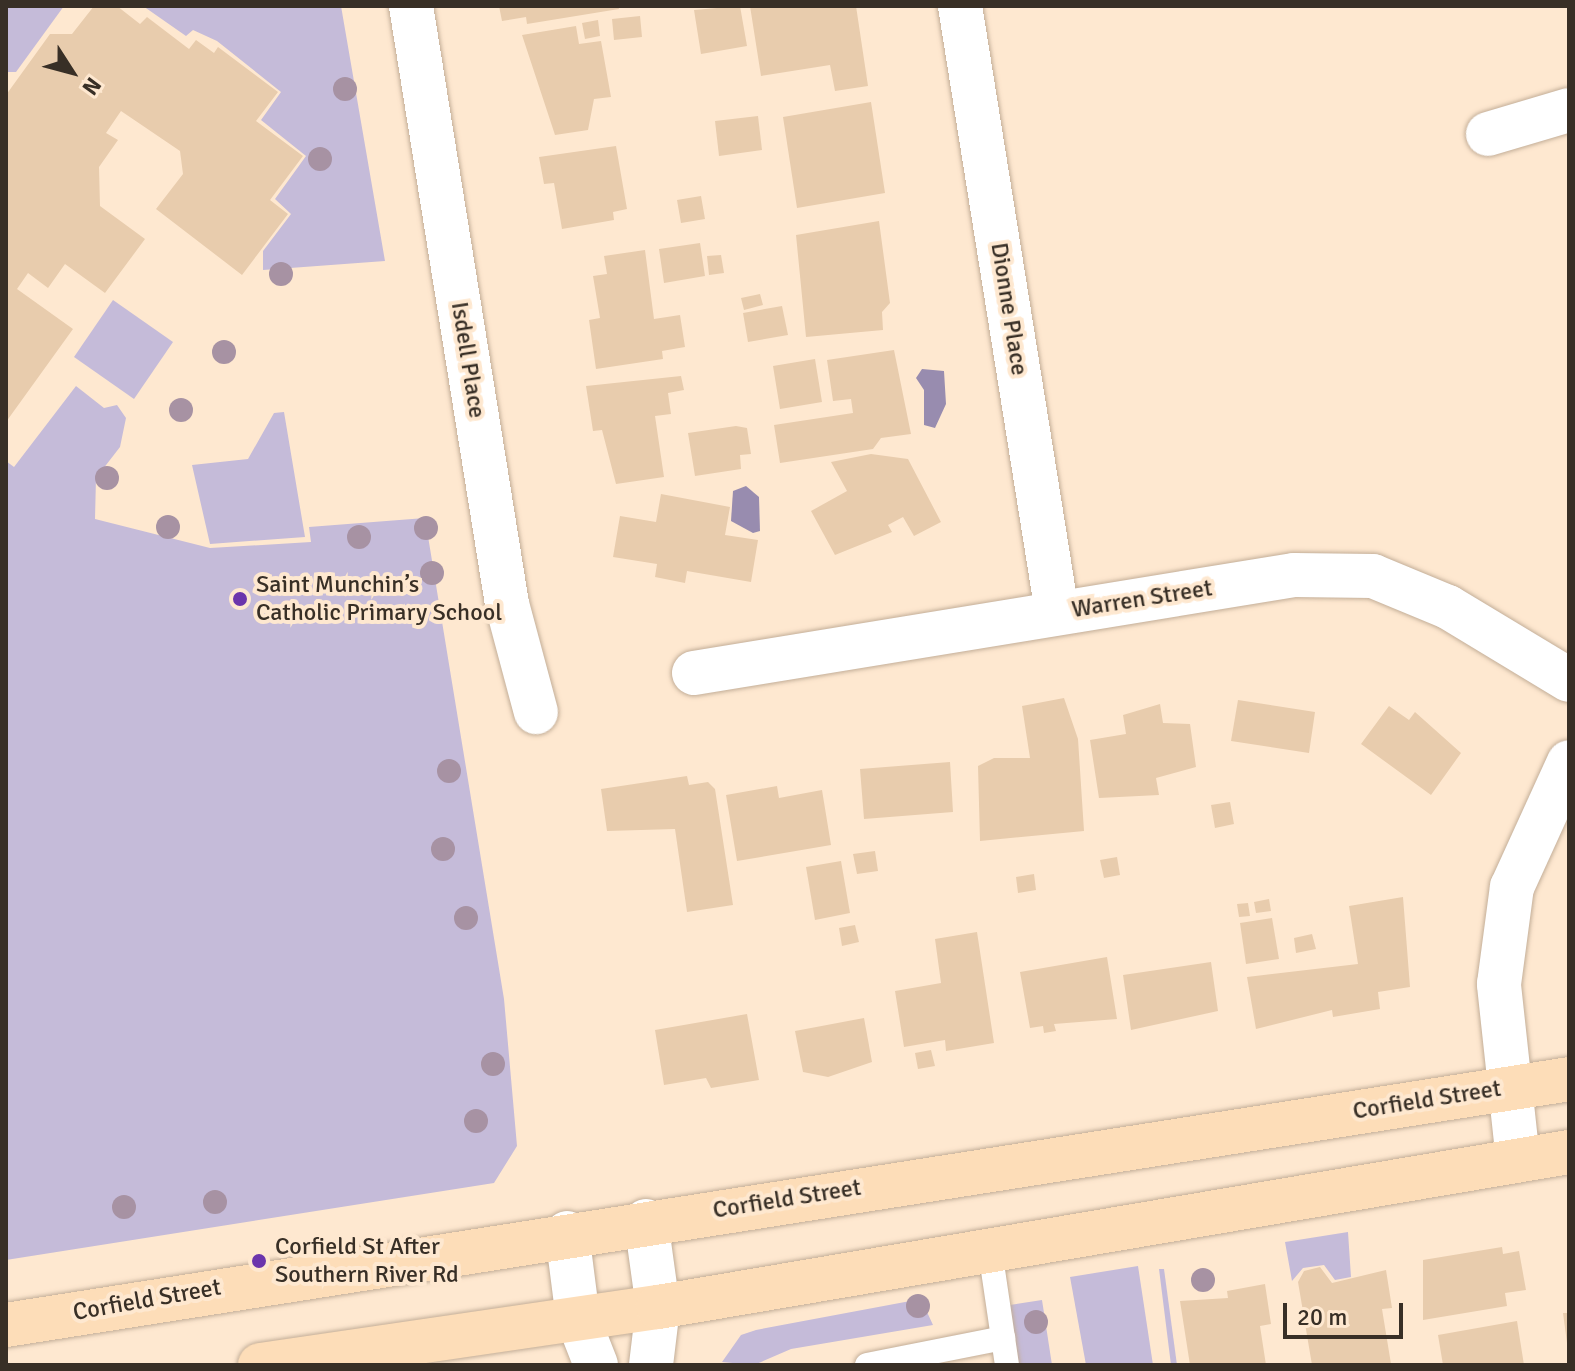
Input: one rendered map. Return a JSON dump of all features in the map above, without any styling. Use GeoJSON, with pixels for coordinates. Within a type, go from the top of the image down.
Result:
{"type":"FeatureCollection","features":[{"type":"Feature","properties":{"kind":"main road","name":"Corfield Street"},"geometry":{"type":"LineString","coordinates":[[6,1325],[567,1233],[1569,1079]]}},
{"type":"Feature","properties":{"kind":"main road"},"geometry":{"type":"LineString","coordinates":[[260,1365],[658,1307],[1569,1152]]}},
{"type":"Feature","properties":{"kind":"street","name":"Isdell Place"},"geometry":{"type":"LineString","coordinates":[[411,6],[507,604],[536,712]]}},
{"type":"Feature","properties":{"kind":"street","name":"Dionne Place"},"geometry":{"type":"LineString","coordinates":[[960,6],[1057,612]]}},
{"type":"Feature","properties":{"kind":"street"},"geometry":{"type":"LineString","coordinates":[[1488,134],[1569,110]]}},
{"type":"Feature","properties":{"kind":"street","name":"Warren Street"},"geometry":{"type":"LineString","coordinates":[[694,673],[1294,575],[1373,576],[1448,607],[1569,680]]}},
{"type":"Feature","properties":{"kind":"street"},"geometry":{"type":"LineString","coordinates":[[1518,1160],[1506,1088],[1499,984],[1512,887],[1569,762]]}},
{"type":"Feature","properties":{"kind":"street"},"geometry":{"type":"LineString","coordinates":[[646,1221],[658,1307],[651,1365]]}},
{"type":"Feature","properties":{"kind":"street"},"geometry":{"type":"LineString","coordinates":[[567,1233],[578,1319],[596,1365]]}},
{"type":"Feature","properties":{"kind":"lane"},"geometry":{"type":"LineString","coordinates":[[990,1250],[1007,1365]]}},
{"type":"Feature","properties":{"kind":"lane"},"geometry":{"type":"LineString","coordinates":[[867,1365],[922,1360],[1003,1338]]}},
{"type":"Feature","properties":{"kind":"shaded area"},"geometry":{"type":"Polygon","coordinates":[[[6,6],[64,6],[16,72],[6,72],[6,6]]]}},
{"type":"Feature","properties":{"kind":"shaded area"},"geometry":{"type":"Polygon","coordinates":[[[143,6],[341,6],[385,261],[263,270],[263,251],[291,214],[275,199],[306,156],[261,120],[281,92],[217,41],[193,30],[186,36],[143,6]]]}},
{"type":"Feature","properties":{"kind":"shaded area"},"geometry":{"type":"Polygon","coordinates":[[[113,300],[173,342],[134,399],[74,357],[113,300]]]}},
{"type":"Feature","properties":{"kind":"shaded area"},"geometry":{"type":"Polygon","coordinates":[[[922,369],[944,371],[946,404],[935,428],[924,425],[924,390],[916,378],[922,369]]]}},
{"type":"Feature","properties":{"kind":"shaded area"},"geometry":{"type":"Polygon","coordinates":[[[76,386],[104,408],[117,405],[126,418],[120,447],[96,478],[95,519],[210,548],[311,542],[309,527],[425,518],[504,999],[517,1146],[494,1183],[6,1260],[6,461],[14,467],[76,386]]]}},
{"type":"Feature","properties":{"kind":"shaded area"},"geometry":{"type":"Polygon","coordinates":[[[284,412],[305,537],[210,544],[192,465],[248,459],[274,413],[284,412]]]}},
{"type":"Feature","properties":{"kind":"shaded area"},"geometry":{"type":"Polygon","coordinates":[[[746,486],[759,497],[760,531],[753,533],[731,521],[733,491],[746,486]]]}},
{"type":"Feature","properties":{"kind":"shaded area"},"geometry":{"type":"Polygon","coordinates":[[[1348,1232],[1351,1277],[1335,1280],[1324,1265],[1303,1268],[1292,1281],[1285,1242],[1348,1232]]]}},
{"type":"Feature","properties":{"kind":"shaded area"},"geometry":{"type":"Polygon","coordinates":[[[1138,1266],[1153,1365],[1086,1365],[1070,1277],[1138,1266]]]}},
{"type":"Feature","properties":{"kind":"shaded area"},"geometry":{"type":"Polygon","coordinates":[[[1159,1269],[1164,1269],[1177,1365],[1171,1365],[1159,1269]]]}},
{"type":"Feature","properties":{"kind":"shaded area"},"geometry":{"type":"Polygon","coordinates":[[[921,1299],[933,1325],[791,1349],[754,1365],[722,1362],[741,1335],[756,1330],[921,1299]]]}},
{"type":"Feature","properties":{"kind":"shaded area"},"geometry":{"type":"Polygon","coordinates":[[[1042,1300],[1052,1365],[1019,1365],[1010,1305],[1042,1300]]]}},
{"type":"Feature","properties":{"kind":"building"},"geometry":{"type":"Polygon","coordinates":[[[94,6],[117,6],[140,24],[147,17],[189,49],[196,40],[214,53],[218,47],[278,92],[256,121],[303,156],[270,200],[288,214],[242,275],[156,209],[183,174],[180,151],[121,111],[106,133],[118,140],[99,167],[100,206],[145,239],[105,293],[65,264],[48,288],[28,273],[17,289],[73,329],[6,422],[6,95],[50,34],[72,34],[94,6]]]}},
{"type":"Feature","properties":{"kind":"building"},"geometry":{"type":"Polygon","coordinates":[[[499,6],[618,6],[619,9],[527,24],[526,17],[502,21],[499,6]]]}},
{"type":"Feature","properties":{"kind":"building"},"geometry":{"type":"Polygon","coordinates":[[[740,6],[747,46],[701,54],[694,10],[740,6]]]}},
{"type":"Feature","properties":{"kind":"building"},"geometry":{"type":"Polygon","coordinates":[[[750,6],[856,6],[868,86],[835,91],[830,65],[761,76],[750,6]]]}},
{"type":"Feature","properties":{"kind":"building"},"geometry":{"type":"Polygon","coordinates":[[[640,16],[642,37],[614,40],[612,19],[640,16]]]}},
{"type":"Feature","properties":{"kind":"building"},"geometry":{"type":"Polygon","coordinates":[[[598,20],[600,36],[585,39],[582,23],[598,20]]]}},
{"type":"Feature","properties":{"kind":"building"},"geometry":{"type":"Polygon","coordinates":[[[576,26],[579,44],[601,41],[611,97],[594,99],[588,130],[555,135],[522,35],[576,26]]]}},
{"type":"Feature","properties":{"kind":"building"},"geometry":{"type":"Polygon","coordinates":[[[871,102],[885,193],[797,208],[783,117],[871,102]]]}},
{"type":"Feature","properties":{"kind":"building"},"geometry":{"type":"Polygon","coordinates":[[[758,116],[762,150],[719,156],[715,121],[758,116]]]}},
{"type":"Feature","properties":{"kind":"building"},"geometry":{"type":"Polygon","coordinates":[[[616,146],[627,209],[613,212],[614,220],[562,229],[554,183],[544,184],[539,157],[616,146]]]}},
{"type":"Feature","properties":{"kind":"building"},"geometry":{"type":"Polygon","coordinates":[[[701,196],[705,219],[681,223],[677,200],[701,196]]]}},
{"type":"Feature","properties":{"kind":"building"},"geometry":{"type":"Polygon","coordinates":[[[879,221],[890,303],[882,312],[883,330],[806,337],[796,235],[879,221]]]}},
{"type":"Feature","properties":{"kind":"building"},"geometry":{"type":"Polygon","coordinates":[[[700,243],[705,276],[664,283],[659,249],[700,243]]]}},
{"type":"Feature","properties":{"kind":"building"},"geometry":{"type":"Polygon","coordinates":[[[645,250],[654,319],[680,315],[685,347],[662,351],[663,359],[596,369],[589,320],[600,318],[593,276],[607,274],[604,256],[645,250]]]}},
{"type":"Feature","properties":{"kind":"building"},"geometry":{"type":"Polygon","coordinates":[[[721,255],[724,273],[709,275],[707,256],[721,255]]]}},
{"type":"Feature","properties":{"kind":"building"},"geometry":{"type":"Polygon","coordinates":[[[760,294],[763,305],[744,310],[741,298],[760,294]]]}},
{"type":"Feature","properties":{"kind":"building"},"geometry":{"type":"Polygon","coordinates":[[[782,306],[788,335],[748,342],[743,313],[782,306]]]}},
{"type":"Feature","properties":{"kind":"building"},"geometry":{"type":"Polygon","coordinates":[[[894,350],[911,434],[881,438],[873,449],[780,463],[774,425],[853,413],[851,399],[833,401],[827,360],[894,350]]]}},
{"type":"Feature","properties":{"kind":"building"},"geometry":{"type":"Polygon","coordinates":[[[815,359],[822,402],[780,409],[773,366],[815,359]]]}},
{"type":"Feature","properties":{"kind":"building"},"geometry":{"type":"Polygon","coordinates":[[[681,376],[684,390],[668,393],[671,414],[655,416],[664,477],[616,484],[602,430],[593,431],[586,386],[681,376]]]}},
{"type":"Feature","properties":{"kind":"building"},"geometry":{"type":"Polygon","coordinates":[[[736,426],[747,428],[751,454],[740,455],[741,469],[695,476],[688,433],[736,426]]]}},
{"type":"Feature","properties":{"kind":"building"},"geometry":{"type":"Polygon","coordinates":[[[871,454],[908,459],[941,522],[914,536],[903,517],[888,525],[892,532],[835,555],[811,511],[847,491],[831,462],[871,454]]]}},
{"type":"Feature","properties":{"kind":"building"},"geometry":{"type":"Polygon","coordinates":[[[661,494],[730,507],[725,535],[758,540],[751,582],[687,571],[685,583],[655,577],[657,564],[613,557],[620,516],[656,522],[661,494]]]}},
{"type":"Feature","properties":{"kind":"building"},"geometry":{"type":"Polygon","coordinates":[[[1064,698],[1078,739],[1084,831],[980,841],[978,766],[994,758],[1030,758],[1022,706],[1064,698]]]}},
{"type":"Feature","properties":{"kind":"building"},"geometry":{"type":"Polygon","coordinates":[[[1238,700],[1315,712],[1309,753],[1231,741],[1238,700]]]}},
{"type":"Feature","properties":{"kind":"building"},"geometry":{"type":"Polygon","coordinates":[[[1160,704],[1163,723],[1190,724],[1196,767],[1156,778],[1159,795],[1099,798],[1090,740],[1126,734],[1123,715],[1160,704]]]}},
{"type":"Feature","properties":{"kind":"building"},"geometry":{"type":"Polygon","coordinates":[[[1389,706],[1409,720],[1415,712],[1461,753],[1431,795],[1361,744],[1389,706]]]}},
{"type":"Feature","properties":{"kind":"building"},"geometry":{"type":"Polygon","coordinates":[[[950,762],[953,812],[864,819],[860,769],[950,762]]]}},
{"type":"Feature","properties":{"kind":"building"},"geometry":{"type":"Polygon","coordinates":[[[687,776],[689,785],[708,782],[715,789],[733,905],[687,912],[675,829],[607,831],[601,789],[687,776]]]}},
{"type":"Feature","properties":{"kind":"building"},"geometry":{"type":"Polygon","coordinates":[[[777,786],[779,798],[822,790],[831,845],[737,861],[726,795],[777,786]]]}},
{"type":"Feature","properties":{"kind":"building"},"geometry":{"type":"Polygon","coordinates":[[[1230,802],[1234,824],[1215,828],[1211,805],[1230,802]]]}},
{"type":"Feature","properties":{"kind":"building"},"geometry":{"type":"Polygon","coordinates":[[[875,851],[878,871],[857,874],[853,854],[875,851]]]}},
{"type":"Feature","properties":{"kind":"building"},"geometry":{"type":"Polygon","coordinates":[[[1117,857],[1120,875],[1104,878],[1100,860],[1117,857]]]}},
{"type":"Feature","properties":{"kind":"building"},"geometry":{"type":"Polygon","coordinates":[[[841,861],[850,913],[815,920],[806,867],[841,861]]]}},
{"type":"Feature","properties":{"kind":"building"},"geometry":{"type":"Polygon","coordinates":[[[1034,874],[1036,890],[1018,893],[1016,877],[1034,874]]]}},
{"type":"Feature","properties":{"kind":"building"},"geometry":{"type":"Polygon","coordinates":[[[1403,897],[1410,987],[1378,992],[1380,1009],[1333,1017],[1332,1010],[1256,1029],[1247,977],[1358,964],[1349,906],[1403,897]]]}},
{"type":"Feature","properties":{"kind":"building"},"geometry":{"type":"Polygon","coordinates":[[[1269,899],[1271,911],[1256,913],[1254,902],[1269,899]]]}},
{"type":"Feature","properties":{"kind":"building"},"geometry":{"type":"Polygon","coordinates":[[[1248,903],[1250,916],[1239,917],[1237,904],[1248,903]]]}},
{"type":"Feature","properties":{"kind":"building"},"geometry":{"type":"Polygon","coordinates":[[[1272,918],[1279,959],[1246,964],[1240,923],[1272,918]]]}},
{"type":"Feature","properties":{"kind":"building"},"geometry":{"type":"Polygon","coordinates":[[[855,925],[859,942],[842,946],[839,928],[855,925]]]}},
{"type":"Feature","properties":{"kind":"building"},"geometry":{"type":"Polygon","coordinates":[[[977,932],[994,1043],[946,1051],[945,1040],[904,1047],[895,991],[941,983],[935,939],[977,932]]]}},
{"type":"Feature","properties":{"kind":"building"},"geometry":{"type":"Polygon","coordinates":[[[1312,934],[1316,949],[1296,953],[1294,938],[1312,934]]]}},
{"type":"Feature","properties":{"kind":"building"},"geometry":{"type":"Polygon","coordinates":[[[1107,957],[1117,1019],[1054,1024],[1056,1031],[1044,1033],[1043,1026],[1030,1028],[1020,972],[1107,957]]]}},
{"type":"Feature","properties":{"kind":"building"},"geometry":{"type":"Polygon","coordinates":[[[1211,962],[1218,1011],[1131,1030],[1123,975],[1211,962]]]}},
{"type":"Feature","properties":{"kind":"building"},"geometry":{"type":"Polygon","coordinates":[[[747,1014],[759,1080],[711,1088],[706,1078],[664,1085],[655,1030],[747,1014]]]}},
{"type":"Feature","properties":{"kind":"building"},"geometry":{"type":"Polygon","coordinates":[[[864,1018],[872,1062],[828,1077],[803,1072],[795,1031],[864,1018]]]}},
{"type":"Feature","properties":{"kind":"building"},"geometry":{"type":"Polygon","coordinates":[[[931,1050],[935,1066],[918,1069],[915,1053],[931,1050]]]}},
{"type":"Feature","properties":{"kind":"building"},"geometry":{"type":"Polygon","coordinates":[[[1502,1247],[1503,1254],[1519,1251],[1526,1290],[1505,1293],[1507,1306],[1423,1320],[1423,1260],[1502,1247]]]}},
{"type":"Feature","properties":{"kind":"building"},"geometry":{"type":"Polygon","coordinates":[[[1320,1267],[1332,1283],[1386,1270],[1392,1308],[1382,1309],[1391,1364],[1312,1365],[1298,1282],[1304,1271],[1320,1267]]]}},
{"type":"Feature","properties":{"kind":"building"},"geometry":{"type":"Polygon","coordinates":[[[1265,1284],[1271,1324],[1260,1326],[1266,1365],[1190,1365],[1180,1301],[1228,1298],[1227,1291],[1265,1284]]]}},
{"type":"Feature","properties":{"kind":"building"},"geometry":{"type":"Polygon","coordinates":[[[1563,1313],[1569,1313],[1569,1343],[1567,1343],[1563,1313]]]}},
{"type":"Feature","properties":{"kind":"building"},"geometry":{"type":"Polygon","coordinates":[[[1517,1321],[1524,1365],[1443,1365],[1438,1335],[1517,1321]]]}},
{"type":"Feature","properties":{"kind":"place","name":"Saint Munchin’s Catholic Primary School"},"geometry":{"type":"Point","coordinates":[240,599]}},
{"type":"Feature","properties":{"kind":"place","name":"Corfield St After Southern River Rd"},"geometry":{"type":"Point","coordinates":[259,1261]}}]}
